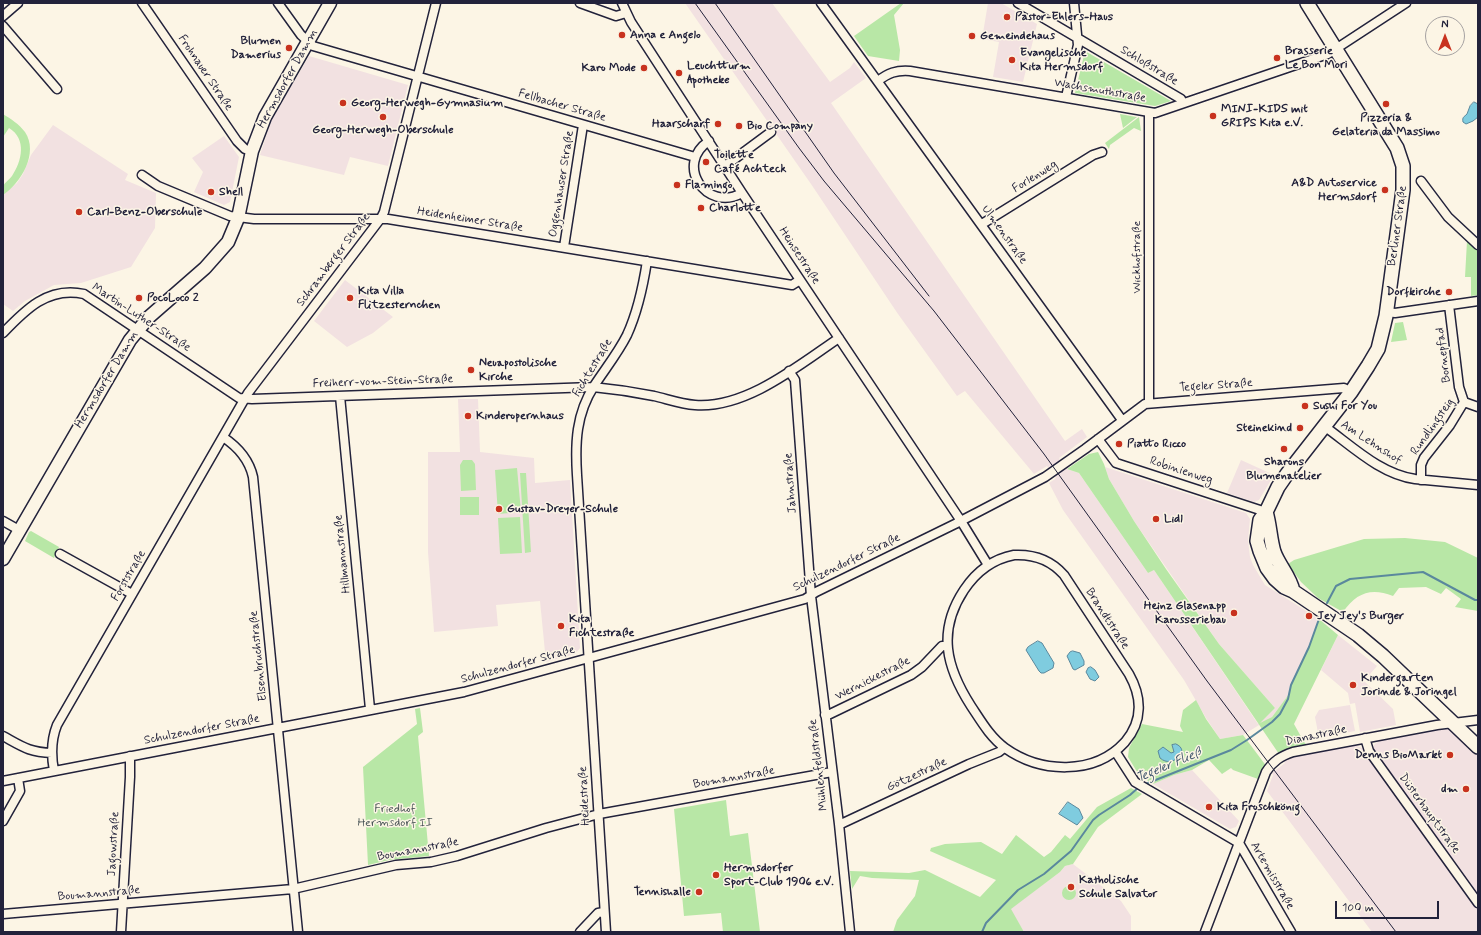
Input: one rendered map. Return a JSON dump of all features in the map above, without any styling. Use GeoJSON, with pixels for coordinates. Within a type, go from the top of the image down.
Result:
{"type":"FeatureCollection","features":[{"type":"Feature","properties":{"kind":"main road","name":"Hermsdorfer Damm"},"geometry":{"type":"LineString","coordinates":[[3,559],[113,368],[137,330],[155,311],[216,257],[228,242],[238,218],[252,151],[265,117],[330,3]]}},
{"type":"Feature","properties":{"kind":"main road","name":"Berliner Straße"},"geometry":{"type":"LineString","coordinates":[[1266,512],[1278,487],[1351,392],[1378,349],[1387,312],[1403,190],[1403,166],[1393,141],[1307,3]]}},
{"type":"Feature","properties":{"kind":"main road"},"geometry":{"type":"LineString","coordinates":[[1266,512],[1270,522],[1273,550],[1278,562],[1291,582],[1293,591],[1358,635],[1383,656],[1478,747]]}},
{"type":"Feature","properties":{"kind":"street"},"geometry":{"type":"LineString","coordinates":[[3,16],[18,3]]}},
{"type":"Feature","properties":{"kind":"street","name":"Frohnauer Straße"},"geometry":{"type":"LineString","coordinates":[[142,3],[241,146],[252,151]]}},
{"type":"Feature","properties":{"kind":"street"},"geometry":{"type":"LineString","coordinates":[[278,3],[295,28],[308,42]]}},
{"type":"Feature","properties":{"kind":"street","name":"Schramberger Straße"},"geometry":{"type":"LineString","coordinates":[[245,399],[384,212],[436,3]]}},
{"type":"Feature","properties":{"kind":"street"},"geometry":{"type":"LineString","coordinates":[[580,3],[616,16],[626,13]]}},
{"type":"Feature","properties":{"kind":"street","name":"Heinsestraße"},"geometry":{"type":"LineString","coordinates":[[622,3],[631,22],[724,166],[961,521]]}},
{"type":"Feature","properties":{"kind":"street","name":"Ulmenstraße"},"geometry":{"type":"LineString","coordinates":[[821,3],[1122,420]]}},
{"type":"Feature","properties":{"kind":"street","name":"Schloßstraße"},"geometry":{"type":"LineString","coordinates":[[1018,3],[1181,99],[1183,103]]}},
{"type":"Feature","properties":{"kind":"street"},"geometry":{"type":"LineString","coordinates":[[1066,97],[1078,45],[1074,3]]}},
{"type":"Feature","properties":{"kind":"street","name":"Wachsmuthstraße"},"geometry":{"type":"LineString","coordinates":[[878,81],[893,72],[910,71],[1155,113],[1322,57],[1406,3]]}},
{"type":"Feature","properties":{"kind":"street"},"geometry":{"type":"LineString","coordinates":[[3,26],[57,89]]}},
{"type":"Feature","properties":{"kind":"street","name":"Fellbacher Straße"},"geometry":{"type":"LineString","coordinates":[[308,42],[313,46],[695,157]]}},
{"type":"Feature","properties":{"kind":"street","name":"Wickhofstraße"},"geometry":{"type":"LineString","coordinates":[[1149,112],[1150,402]]}},
{"type":"Feature","properties":{"kind":"street","name":"Oggenhauser Straße"},"geometry":{"type":"LineString","coordinates":[[564,247],[583,125]]}},
{"type":"Feature","properties":{"kind":"street"},"geometry":{"type":"LineString","coordinates":[[724,166],[771,132]]}},
{"type":"Feature","properties":{"kind":"street"},"geometry":{"type":"LineString","coordinates":[[709,141],[700,148],[695,157],[694,172],[700,186],[713,196],[726,198],[737,196],[742,193]]}},
{"type":"Feature","properties":{"kind":"street","name":"Forlenweg"},"geometry":{"type":"LineString","coordinates":[[982,224],[1093,155],[1102,152]]}},
{"type":"Feature","properties":{"kind":"street","name":"Heidenheimer Straße"},"geometry":{"type":"LineString","coordinates":[[142,175],[158,186],[238,218],[381,218],[792,285],[800,280]]}},
{"type":"Feature","properties":{"kind":"street"},"geometry":{"type":"LineString","coordinates":[[1421,181],[1448,217],[1478,245]]}},
{"type":"Feature","properties":{"kind":"street","name":"Fichtestraße"},"geometry":{"type":"LineString","coordinates":[[589,658],[576,434],[580,414],[593,387],[617,352],[631,324],[642,290],[647,261]]}},
{"type":"Feature","properties":{"kind":"street","name":"Martin-Luther-Straße"},"geometry":{"type":"LineString","coordinates":[[3,333],[30,306],[50,296],[72,292],[84,294],[239,398],[245,399]]}},
{"type":"Feature","properties":{"kind":"street"},"geometry":{"type":"LineString","coordinates":[[1387,312],[1395,313],[1478,301]]}},
{"type":"Feature","properties":{"kind":"street","name":"Bornepfad"},"geometry":{"type":"LineString","coordinates":[[1450,305],[1460,387],[1464,402]]}},
{"type":"Feature","properties":{"kind":"street","name":"Freiherr-vom-Stein-Straße"},"geometry":{"type":"LineString","coordinates":[[245,399],[593,387],[624,390],[680,403],[709,405],[734,401],[753,393],[839,338]]}},
{"type":"Feature","properties":{"kind":"street","name":"Jahnstraße"},"geometry":{"type":"LineString","coordinates":[[789,371],[795,380],[811,596]]}},
{"type":"Feature","properties":{"kind":"street","name":"Tegeler Straße"},"geometry":{"type":"LineString","coordinates":[[1096,440],[1122,420],[1150,402],[1344,388],[1351,392]]}},
{"type":"Feature","properties":{"kind":"street","name":"Hillmannstraße"},"geometry":{"type":"LineString","coordinates":[[340,396],[370,709]]}},
{"type":"Feature","properties":{"kind":"street","name":"Forststraße"},"geometry":{"type":"LineString","coordinates":[[54,771],[52,753],[53,737],[57,726],[245,399]]}},
{"type":"Feature","properties":{"kind":"street","name":"Rundlingsteig"},"geometry":{"type":"LineString","coordinates":[[1421,480],[1421,465],[1424,458],[1453,420],[1464,402],[1478,407]]}},
{"type":"Feature","properties":{"kind":"street","name":"Am Lehnshof"},"geometry":{"type":"LineString","coordinates":[[1324,426],[1372,461],[1405,478],[1478,485]]}},
{"type":"Feature","properties":{"kind":"street","name":"Elsenbruchstraße"},"geometry":{"type":"LineString","coordinates":[[223,437],[240,450],[248,463],[253,477],[298,932]]}},
{"type":"Feature","properties":{"kind":"street","name":"Schulzendorfer Straße"},"geometry":{"type":"LineString","coordinates":[[3,781],[464,692],[762,612],[805,599],[1045,477],[1096,440]]}},
{"type":"Feature","properties":{"kind":"street","name":"Robinienweg"},"geometry":{"type":"LineString","coordinates":[[1096,440],[1116,463],[1266,512]]}},
{"type":"Feature","properties":{"kind":"street"},"geometry":{"type":"LineString","coordinates":[[3,521],[19,530]]}},
{"type":"Feature","properties":{"kind":"street"},"geometry":{"type":"LineString","coordinates":[[961,521],[988,565]]}},
{"type":"Feature","properties":{"kind":"street"},"geometry":{"type":"LineString","coordinates":[[60,554],[132,594]]}},
{"type":"Feature","properties":{"kind":"street","name":"Brandtstraße"},"geometry":{"type":"LineString","coordinates":[[1014,555],[1030,555],[1052,563],[1059,569],[1069,582],[1129,674],[1136,689],[1139,704],[1134,727],[1126,740],[1115,751],[1091,763],[1064,768],[1036,763],[1004,748],[988,732],[963,693],[952,670],[947,646],[949,622],[954,606],[966,586],[988,565],[1008,556],[1014,555]]}},
{"type":"Feature","properties":{"kind":"street","name":"Mühlenfeldstraße"},"geometry":{"type":"LineString","coordinates":[[811,596],[839,824],[850,932]]}},
{"type":"Feature","properties":{"kind":"street","name":"Wernickestraße"},"geometry":{"type":"LineString","coordinates":[[826,715],[911,675],[922,667],[942,646],[947,646]]}},
{"type":"Feature","properties":{"kind":"street","name":"Heidestraße"},"geometry":{"type":"LineString","coordinates":[[589,658],[606,932]]}},
{"type":"Feature","properties":{"kind":"street","name":"Dianastraße"},"geometry":{"type":"LineString","coordinates":[[1205,932],[1261,783],[1271,764],[1280,757],[1293,752],[1365,738],[1452,722],[1478,720]]}},
{"type":"Feature","properties":{"kind":"street"},"geometry":{"type":"LineString","coordinates":[[3,736],[26,749],[36,752],[52,753]]}},
{"type":"Feature","properties":{"kind":"street","name":"Düsterhauptstraße"},"geometry":{"type":"LineString","coordinates":[[1365,738],[1369,751],[1478,903]]}},
{"type":"Feature","properties":{"kind":"street","name":"Götzestraße"},"geometry":{"type":"LineString","coordinates":[[839,824],[969,764],[999,752],[1004,748]]}},
{"type":"Feature","properties":{"kind":"street","name":"Artemisstraße"},"geometry":{"type":"LineString","coordinates":[[1115,751],[1135,782],[1238,843],[1291,932]]}},
{"type":"Feature","properties":{"kind":"street","name":"Jagowstraße"},"geometry":{"type":"LineString","coordinates":[[121,932],[130,781],[130,756]]}},
{"type":"Feature","properties":{"kind":"street","name":"Boumannstraße"},"geometry":{"type":"LineString","coordinates":[[3,914],[293,889],[396,865],[431,862],[457,856],[553,826],[599,814],[832,772]]}},
{"type":"Feature","properties":{"kind":"street"},"geometry":{"type":"LineString","coordinates":[[3,821],[20,791],[18,778]]}},
{"type":"Feature","properties":{"kind":"street"},"geometry":{"type":"LineString","coordinates":[[580,932],[598,913],[604,912]]}},
{"type":"Feature","properties":{"kind":"shaded area"},"geometry":{"type":"Polygon","coordinates":[[[685,3],[772,3],[830,82],[850,68],[854,62],[866,78],[831,103],[1065,441],[1082,429],[1087,437],[1059,458],[1067,469],[1079,473],[1148,573],[1154,570],[1258,724],[1275,708],[1219,644],[1134,521],[1109,479],[1105,467],[1246,513],[1250,519],[1248,540],[1250,557],[1265,585],[1319,619],[1309,647],[1291,685],[1289,694],[1272,717],[1243,735],[1220,739],[1184,680],[1063,510],[1049,483],[1056,477],[1047,466],[1034,474],[965,391],[957,396],[898,314],[811,184],[685,3]]]}},
{"type":"Feature","properties":{"kind":"shaded area","name":"Evangelische Kita Hermsdorf"},"geometry":{"type":"Polygon","coordinates":[[[988,3],[1001,3],[1037,24],[1023,82],[993,77],[999,42],[982,39],[988,3]]]}},
{"type":"Feature","properties":{"kind":"shaded area","name":"Georg-Herwegh-Gymnasium"},"geometry":{"type":"Polygon","coordinates":[[[309,56],[408,85],[388,166],[350,157],[344,175],[260,155],[271,121],[309,56]]]}},
{"type":"Feature","properties":{"kind":"shaded area","name":"Carl-Benz-Oberschule"},"geometry":{"type":"Polygon","coordinates":[[[53,125],[128,174],[125,180],[156,193],[155,228],[131,267],[81,283],[54,285],[25,301],[13,311],[3,304],[3,195],[17,183],[23,174],[31,155],[53,125]]]}},
{"type":"Feature","properties":{"kind":"shaded area"},"geometry":{"type":"Polygon","coordinates":[[[224,136],[239,157],[230,202],[224,205],[194,192],[203,172],[192,158],[224,136]]]}},
{"type":"Feature","properties":{"kind":"shaded area","name":"Kita Villa Flitzesternchen"},"geometry":{"type":"Polygon","coordinates":[[[345,280],[393,317],[373,333],[347,347],[314,321],[345,280]]]}},
{"type":"Feature","properties":{"kind":"shaded area","name":"Gustav-Dreyer-Schule"},"geometry":{"type":"Polygon","coordinates":[[[458,399],[478,399],[480,452],[534,458],[535,483],[570,480],[580,648],[575,654],[546,662],[540,601],[496,605],[498,626],[434,632],[428,552],[428,452],[460,452],[458,399]]]}},
{"type":"Feature","properties":{"kind":"shaded area"},"geometry":{"type":"Polygon","coordinates":[[[1241,460],[1274,475],[1259,500],[1254,502],[1227,493],[1241,460]]]}},
{"type":"Feature","properties":{"kind":"shaded area","name":"Kindergarten Jorinde & Joringel"},"geometry":{"type":"Polygon","coordinates":[[[1338,635],[1377,666],[1364,681],[1393,709],[1396,725],[1360,732],[1355,703],[1350,704],[1348,693],[1321,670],[1338,635]]]}},
{"type":"Feature","properties":{"kind":"shaded area"},"geometry":{"type":"Polygon","coordinates":[[[1350,705],[1355,731],[1319,738],[1315,717],[1319,710],[1350,705]]]}},
{"type":"Feature","properties":{"kind":"shaded area"},"geometry":{"type":"Polygon","coordinates":[[[1445,728],[1451,730],[1478,756],[1478,895],[1373,751],[1374,745],[1379,740],[1445,728]]]}},
{"type":"Feature","properties":{"kind":"shaded area"},"geometry":{"type":"Polygon","coordinates":[[[1354,745],[1362,748],[1478,910],[1478,932],[1372,932],[1267,791],[1273,775],[1272,773],[1285,763],[1284,761],[1294,754],[1354,745]]]}},
{"type":"Feature","properties":{"kind":"shaded area","name":"Kita Froschkönig"},"geometry":{"type":"Polygon","coordinates":[[[1192,770],[1239,821],[1236,827],[1230,829],[1153,784],[1174,775],[1192,770]]]}},
{"type":"Feature","properties":{"kind":"shaded area","name":"Katholische Schule Salvator"},"geometry":{"type":"Polygon","coordinates":[[[1073,864],[1121,901],[1131,916],[1131,932],[1024,932],[1010,909],[1060,872],[1065,866],[1073,864]]]}},
{"type":"Feature","properties":{"kind":"green space"},"geometry":{"type":"Polygon","coordinates":[[[901,3],[904,3],[894,15],[900,50],[899,61],[868,56],[854,36],[901,3]]]}},
{"type":"Feature","properties":{"kind":"green space"},"geometry":{"type":"Polygon","coordinates":[[[1085,51],[1171,101],[1155,106],[1075,93],[1085,51]]]}},
{"type":"Feature","properties":{"kind":"green space"},"geometry":{"type":"Polygon","coordinates":[[[3,114],[18,124],[25,132],[29,140],[30,149],[29,158],[22,175],[10,190],[3,195],[3,186],[11,177],[18,164],[21,150],[18,138],[9,128],[3,137],[3,114]]]}},
{"type":"Feature","properties":{"kind":"green space"},"geometry":{"type":"Polygon","coordinates":[[[1120,114],[1136,117],[1137,117],[1123,128],[1120,114]]]}},
{"type":"Feature","properties":{"kind":"green space"},"geometry":{"type":"Polygon","coordinates":[[[1139,117],[1141,131],[1134,128],[1110,145],[1109,149],[1105,143],[1139,117]]]}},
{"type":"Feature","properties":{"kind":"green space"},"geometry":{"type":"Polygon","coordinates":[[[1467,241],[1478,251],[1478,295],[1471,296],[1471,277],[1465,277],[1467,241]]]}},
{"type":"Feature","properties":{"kind":"green space"},"geometry":{"type":"Polygon","coordinates":[[[1403,322],[1407,340],[1391,342],[1395,323],[1403,322]]]}},
{"type":"Feature","properties":{"kind":"green space"},"geometry":{"type":"Polygon","coordinates":[[[1098,452],[1109,479],[1134,521],[1166,569],[1219,644],[1275,708],[1260,723],[1272,717],[1289,694],[1291,685],[1309,647],[1319,619],[1338,635],[1294,724],[1307,745],[1285,750],[1279,754],[1154,570],[1148,573],[1079,473],[1067,469],[1089,454],[1098,452]]]}},
{"type":"Feature","properties":{"kind":"green space"},"geometry":{"type":"Polygon","coordinates":[[[463,460],[472,460],[475,464],[476,490],[461,491],[460,465],[463,460]]]}},
{"type":"Feature","properties":{"kind":"green space"},"geometry":{"type":"Polygon","coordinates":[[[517,468],[521,512],[498,514],[495,470],[517,468]]]}},
{"type":"Feature","properties":{"kind":"green space"},"geometry":{"type":"Polygon","coordinates":[[[520,473],[526,473],[531,552],[525,553],[520,473]]]}},
{"type":"Feature","properties":{"kind":"green space"},"geometry":{"type":"Polygon","coordinates":[[[460,497],[479,497],[479,515],[460,515],[460,497]]]}},
{"type":"Feature","properties":{"kind":"green space"},"geometry":{"type":"Polygon","coordinates":[[[520,517],[522,553],[500,554],[498,518],[520,517]]]}},
{"type":"Feature","properties":{"kind":"green space"},"geometry":{"type":"Polygon","coordinates":[[[31,531],[59,547],[54,558],[25,541],[29,532],[31,531]]]}},
{"type":"Feature","properties":{"kind":"green space"},"geometry":{"type":"Polygon","coordinates":[[[1405,538],[1445,542],[1478,558],[1478,611],[1455,607],[1461,599],[1446,588],[1441,594],[1426,587],[1399,588],[1393,596],[1385,593],[1371,592],[1359,596],[1353,600],[1343,612],[1318,598],[1301,582],[1288,564],[1294,560],[1364,539],[1405,538]]]}},
{"type":"Feature","properties":{"kind":"green space"},"geometry":{"type":"Polygon","coordinates":[[[1196,700],[1206,719],[1220,739],[1243,735],[1267,767],[1258,779],[1231,768],[1222,774],[1209,760],[1192,770],[1174,775],[1153,784],[1139,775],[1128,757],[1129,748],[1142,724],[1183,732],[1180,726],[1183,710],[1196,700]]]}},
{"type":"Feature","properties":{"kind":"green space","name":"Friedhof Hermsdorf II"},"geometry":{"type":"Polygon","coordinates":[[[420,708],[423,732],[418,736],[429,856],[389,860],[368,865],[363,767],[417,724],[415,709],[420,708]]]}},
{"type":"Feature","properties":{"kind":"green space"},"geometry":{"type":"Polygon","coordinates":[[[1131,788],[1142,794],[1098,827],[1073,864],[1065,866],[1060,872],[1011,909],[1024,932],[893,932],[897,920],[915,896],[919,880],[860,876],[852,889],[850,871],[909,873],[925,870],[980,897],[996,880],[930,851],[931,848],[945,844],[981,842],[1002,854],[1016,835],[1044,857],[1051,852],[1065,835],[1070,839],[1097,807],[1131,788]]]}},
{"type":"Feature","properties":{"kind":"green space","name":"Hermsdorfer Sport-Club 1906 e.V."},"geometry":{"type":"Polygon","coordinates":[[[726,800],[730,836],[748,833],[760,932],[723,932],[721,913],[684,916],[674,809],[726,800]]]}},
{"type":"Feature","properties":{"kind":"green space"},"geometry":{"type":"Polygon","coordinates":[[[1069,886],[1074,888],[1076,893],[1074,898],[1069,900],[1064,898],[1062,893],[1064,888],[1069,886]]]}},
{"type":"Feature","properties":{"kind":"water"},"geometry":{"type":"Polygon","coordinates":[[[1474,102],[1478,104],[1478,117],[1466,124],[1463,122],[1463,118],[1474,102]]]}},
{"type":"Feature","properties":{"kind":"water"},"geometry":{"type":"Polygon","coordinates":[[[1038,641],[1042,643],[1054,663],[1053,668],[1044,673],[1039,671],[1026,650],[1038,641]]]}},
{"type":"Feature","properties":{"kind":"water"},"geometry":{"type":"Polygon","coordinates":[[[1073,651],[1080,653],[1084,661],[1084,665],[1075,670],[1073,669],[1067,656],[1073,651]]]}},
{"type":"Feature","properties":{"kind":"water"},"geometry":{"type":"Polygon","coordinates":[[[1091,667],[1095,670],[1099,677],[1095,681],[1090,679],[1086,672],[1088,668],[1091,667]]]}},
{"type":"Feature","properties":{"kind":"water"},"geometry":{"type":"Polygon","coordinates":[[[1176,744],[1182,750],[1180,758],[1167,761],[1160,758],[1158,751],[1163,747],[1171,753],[1174,752],[1172,745],[1176,744]]]}},
{"type":"Feature","properties":{"kind":"water"},"geometry":{"type":"Polygon","coordinates":[[[1068,802],[1079,809],[1083,818],[1077,825],[1059,814],[1068,802]]]}},
{"type":"Feature","properties":{"kind":"waterway","name":"Tegeler Fließ"},"geometry":{"type":"LineString","coordinates":[[1327,603],[1336,586],[1350,579],[1423,572],[1475,600],[1478,600]]}},
{"type":"Feature","properties":{"kind":"waterway","name":"Tegeler Fließ"},"geometry":{"type":"LineString","coordinates":[[1143,785],[1231,750],[1272,722],[1280,714],[1288,699],[1291,685],[1309,647],[1319,619]]}},
{"type":"Feature","properties":{"kind":"waterway","name":"Tegeler Fließ"},"geometry":{"type":"LineString","coordinates":[[982,932],[986,923],[1018,890],[1044,874],[1071,851],[1093,820],[1130,795],[1139,787]]}},
{"type":"Feature","properties":{"kind":"tram line"},"geometry":{"type":"LineString","coordinates":[[695,3],[824,181],[934,311],[1044,454],[1207,681],[1396,932]]}},
{"type":"Feature","properties":{"kind":"tram line"},"geometry":{"type":"LineString","coordinates":[[715,3],[834,173],[929,296]]}},
{"type":"Feature","properties":{"kind":"place","name":"Pastor-Ehlers-Haus"},"geometry":{"type":"Point","coordinates":[1007,17]}},
{"type":"Feature","properties":{"kind":"place","name":"Anna e Angelo"},"geometry":{"type":"Point","coordinates":[622,35]}},
{"type":"Feature","properties":{"kind":"place","name":"Gemeindehaus"},"geometry":{"type":"Point","coordinates":[972,36]}},
{"type":"Feature","properties":{"kind":"place","name":"Blumen Damerius"},"geometry":{"type":"Point","coordinates":[289,48]}},
{"type":"Feature","properties":{"kind":"place","name":"Brasserie Le Bon Mori"},"geometry":{"type":"Point","coordinates":[1277,58]}},
{"type":"Feature","properties":{"kind":"place","name":"Evangelische Kita Hermsdorf"},"geometry":{"type":"Point","coordinates":[1012,60]}},
{"type":"Feature","properties":{"kind":"place","name":"Karo Mode"},"geometry":{"type":"Point","coordinates":[644,68]}},
{"type":"Feature","properties":{"kind":"place","name":"Leuchtturm Apotheke"},"geometry":{"type":"Point","coordinates":[679,73]}},
{"type":"Feature","properties":{"kind":"place","name":"Georg-Herwegh-Gymnasium"},"geometry":{"type":"Point","coordinates":[343,103]}},
{"type":"Feature","properties":{"kind":"place","name":"Pizzeria & Gelateria da Massimo"},"geometry":{"type":"Point","coordinates":[1386,104]}},
{"type":"Feature","properties":{"kind":"place","name":"MINI-KIDS mit GRIPS Kita e.V."},"geometry":{"type":"Point","coordinates":[1213,116]}},
{"type":"Feature","properties":{"kind":"place","name":"Georg-Herwegh-Oberschule"},"geometry":{"type":"Point","coordinates":[383,117]}},
{"type":"Feature","properties":{"kind":"place","name":"Haarscharf"},"geometry":{"type":"Point","coordinates":[718,124]}},
{"type":"Feature","properties":{"kind":"place","name":"Bio Company"},"geometry":{"type":"Point","coordinates":[739,126]}},
{"type":"Feature","properties":{"kind":"place","name":"Toilette Café Achteck"},"geometry":{"type":"Point","coordinates":[706,162]}},
{"type":"Feature","properties":{"kind":"place","name":"Flamingo"},"geometry":{"type":"Point","coordinates":[677,185]}},
{"type":"Feature","properties":{"kind":"place","name":"A&D Autoservice Hermsdorf"},"geometry":{"type":"Point","coordinates":[1385,190]}},
{"type":"Feature","properties":{"kind":"place","name":"Shell"},"geometry":{"type":"Point","coordinates":[211,192]}},
{"type":"Feature","properties":{"kind":"place","name":"Charlotte"},"geometry":{"type":"Point","coordinates":[701,208]}},
{"type":"Feature","properties":{"kind":"place","name":"Carl-Benz-Oberschule"},"geometry":{"type":"Point","coordinates":[79,212]}},
{"type":"Feature","properties":{"kind":"place","name":"Dorfkirche"},"geometry":{"type":"Point","coordinates":[1449,292]}},
{"type":"Feature","properties":{"kind":"place","name":"PocoLoco 2"},"geometry":{"type":"Point","coordinates":[139,298]}},
{"type":"Feature","properties":{"kind":"place","name":"Kita Villa Flitzesternchen"},"geometry":{"type":"Point","coordinates":[350,298]}},
{"type":"Feature","properties":{"kind":"place","name":"Neuapostolische Kirche"},"geometry":{"type":"Point","coordinates":[471,370]}},
{"type":"Feature","properties":{"kind":"place","name":"Sushi For You"},"geometry":{"type":"Point","coordinates":[1305,406]}},
{"type":"Feature","properties":{"kind":"place","name":"Kinderopernhaus"},"geometry":{"type":"Point","coordinates":[468,416]}},
{"type":"Feature","properties":{"kind":"place","name":"Steinekind"},"geometry":{"type":"Point","coordinates":[1300,428]}},
{"type":"Feature","properties":{"kind":"place","name":"Piatto Ricco"},"geometry":{"type":"Point","coordinates":[1119,444]}},
{"type":"Feature","properties":{"kind":"place","name":"Sharons Blumenatelier"},"geometry":{"type":"Point","coordinates":[1284,449]}},
{"type":"Feature","properties":{"kind":"place","name":"Gustav-Dreyer-Schule"},"geometry":{"type":"Point","coordinates":[499,509]}},
{"type":"Feature","properties":{"kind":"place","name":"Lidl"},"geometry":{"type":"Point","coordinates":[1156,519]}},
{"type":"Feature","properties":{"kind":"place","name":"Heinz Glasenapp Karosseriebau"},"geometry":{"type":"Point","coordinates":[1234,613]}},
{"type":"Feature","properties":{"kind":"place","name":"Jey Jey's Burger"},"geometry":{"type":"Point","coordinates":[1309,616]}},
{"type":"Feature","properties":{"kind":"place","name":"Kita Fichtestraße"},"geometry":{"type":"Point","coordinates":[561,626]}},
{"type":"Feature","properties":{"kind":"place","name":"Kindergarten Jorinde & Joringel"},"geometry":{"type":"Point","coordinates":[1353,685]}},
{"type":"Feature","properties":{"kind":"place","name":"Denns BioMarkt"},"geometry":{"type":"Point","coordinates":[1450,755]}},
{"type":"Feature","properties":{"kind":"place","name":"dm"},"geometry":{"type":"Point","coordinates":[1466,789]}},
{"type":"Feature","properties":{"kind":"place","name":"Kita Froschkönig"},"geometry":{"type":"Point","coordinates":[1209,807]}},
{"type":"Feature","properties":{"kind":"place","name":"Hermsdorfer Sport-Club 1906 e.V."},"geometry":{"type":"Point","coordinates":[716,875]}},
{"type":"Feature","properties":{"kind":"place","name":"Katholische Schule Salvator"},"geometry":{"type":"Point","coordinates":[1071,887]}},
{"type":"Feature","properties":{"kind":"place","name":"Tennishalle"},"geometry":{"type":"Point","coordinates":[699,892]}}]}
